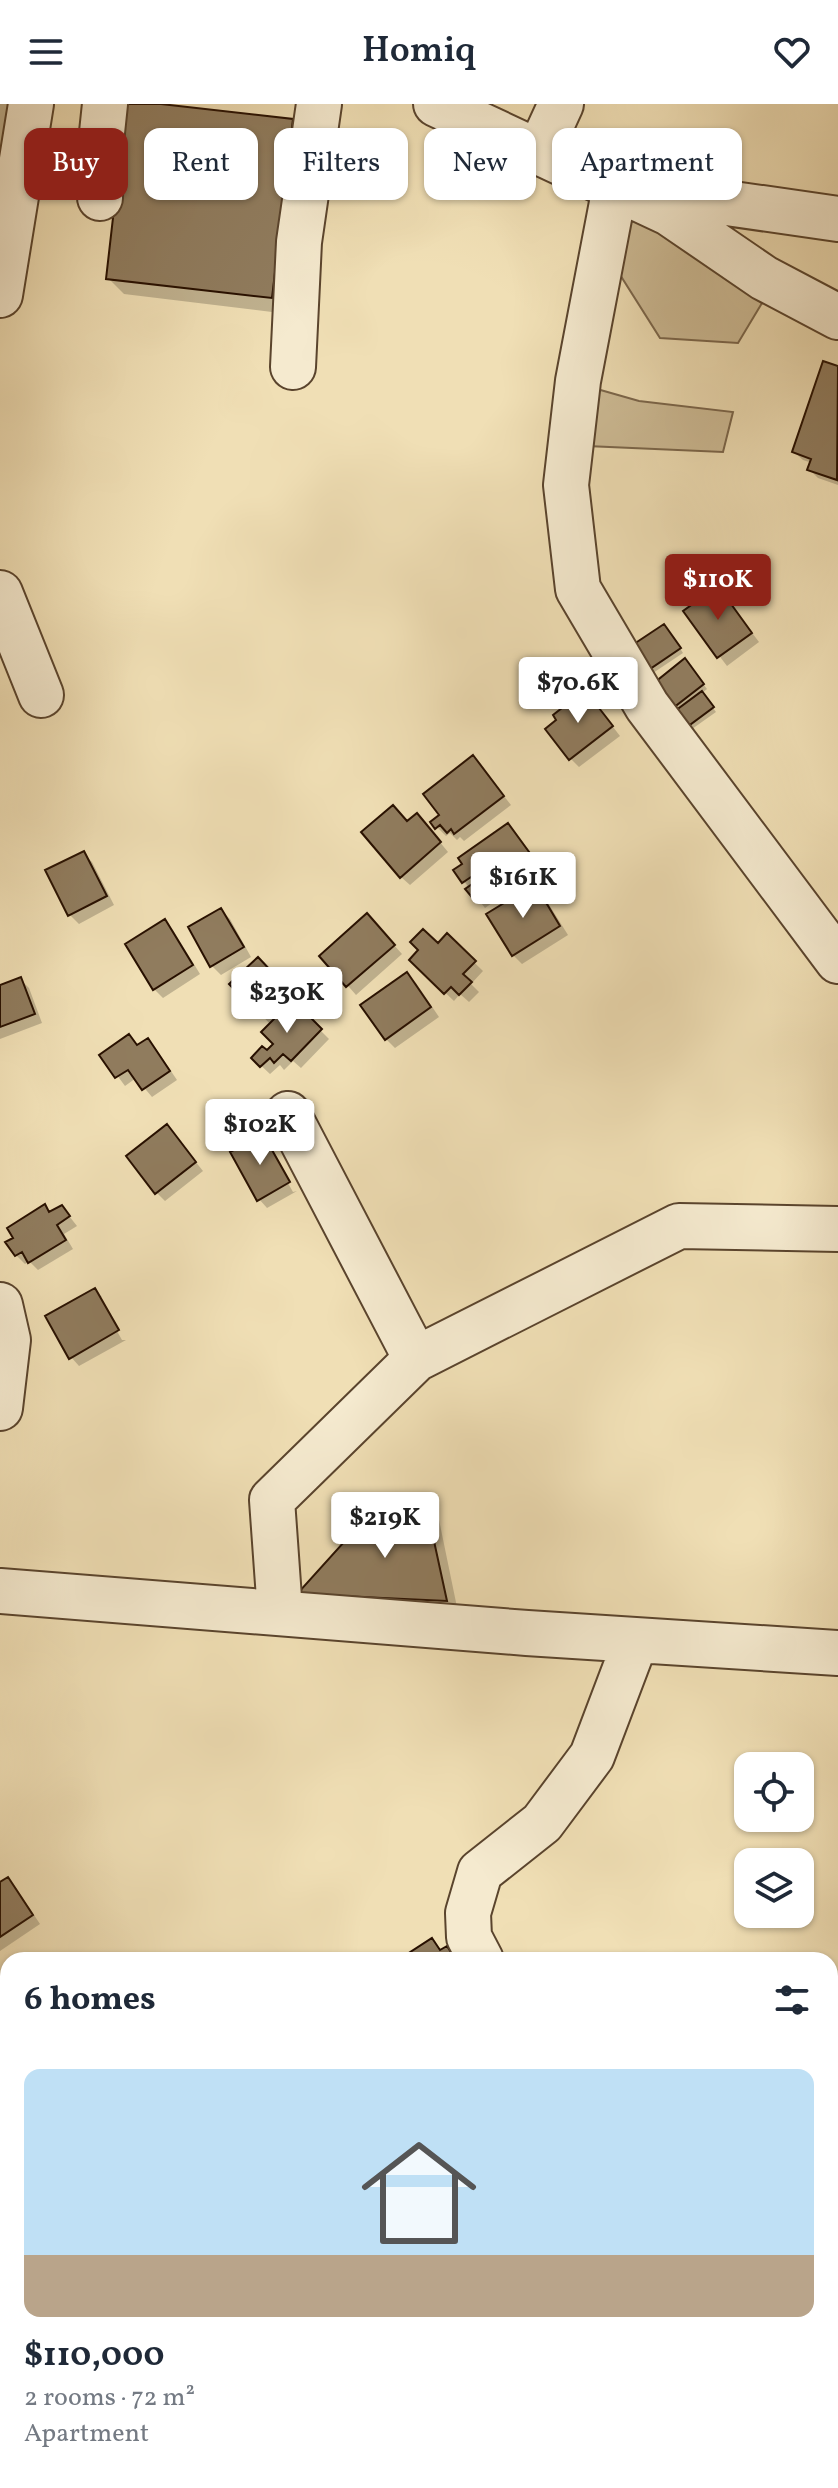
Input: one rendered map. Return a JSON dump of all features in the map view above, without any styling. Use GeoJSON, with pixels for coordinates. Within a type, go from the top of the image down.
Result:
{"type":"FeatureCollection","features":[{"type":"Feature","properties":{"kind":"street"},"geometry":{"type":"LineString","coordinates":[[0,295],[31,104]]}},
{"type":"Feature","properties":{"kind":"street"},"geometry":{"type":"LineString","coordinates":[[102,128],[105,104]]}},
{"type":"Feature","properties":{"kind":"street"},"geometry":{"type":"LineString","coordinates":[[293,367],[299,242],[319,104]]}},
{"type":"Feature","properties":{"kind":"street"},"geometry":{"type":"LineString","coordinates":[[436,104],[552,158]]}},
{"type":"Feature","properties":{"kind":"street"},"geometry":{"type":"LineString","coordinates":[[539,152],[561,104]]}},
{"type":"Feature","properties":{"kind":"street"},"geometry":{"type":"LineString","coordinates":[[613,200],[578,381],[566,485],[578,589],[647,706],[838,961]]}},
{"type":"Feature","properties":{"kind":"street"},"geometry":{"type":"LineString","coordinates":[[642,200],[669,213],[764,278],[838,317]]}},
{"type":"Feature","properties":{"kind":"street"},"geometry":{"type":"LineString","coordinates":[[706,200],[838,219]]}},
{"type":"Feature","properties":{"kind":"street"},"geometry":{"type":"LineString","coordinates":[[0,593],[41,695]]}},
{"type":"Feature","properties":{"kind":"street"},"geometry":{"type":"LineString","coordinates":[[288,1114],[416,1359]]}},
{"type":"Feature","properties":{"kind":"street"},"geometry":{"type":"LineString","coordinates":[[280,1612],[272,1500],[416,1359],[679,1226],[838,1229]]}},
{"type":"Feature","properties":{"kind":"street"},"geometry":{"type":"LineString","coordinates":[[0,1305],[8,1340],[0,1408]]}},
{"type":"Feature","properties":{"kind":"street"},"geometry":{"type":"LineString","coordinates":[[0,1591],[838,1653]]}},
{"type":"Feature","properties":{"kind":"street"},"geometry":{"type":"LineString","coordinates":[[477,1952],[469,1937],[468,1913],[480,1872],[542,1823],[592,1756],[636,1640]]}},
{"type":"Feature","properties":{"kind":"shaded area"},"geometry":{"type":"Polygon","coordinates":[[[628,209],[762,303],[738,343],[660,338],[612,262],[628,209]]]}},
{"type":"Feature","properties":{"kind":"shaded area"},"geometry":{"type":"Polygon","coordinates":[[[590,387],[639,401],[733,412],[723,452],[587,446],[590,387]]]}},
{"type":"Feature","properties":{"kind":"building"},"geometry":{"type":"Polygon","coordinates":[[[126,104],[161,104],[293,119],[292,128],[274,128],[274,200],[283,200],[272,298],[106,279],[115,200],[128,200],[128,128],[123,128],[126,104]]]}},
{"type":"Feature","properties":{"kind":"building"},"geometry":{"type":"Polygon","coordinates":[[[823,361],[838,366],[837,480],[807,470],[811,459],[792,452],[823,361]]]}},
{"type":"Feature","properties":{"kind":"building"},"geometry":{"type":"Polygon","coordinates":[[[718,586],[752,633],[717,658],[683,611],[718,586]]]}},
{"type":"Feature","properties":{"kind":"building"},"geometry":{"type":"Polygon","coordinates":[[[664,624],[681,648],[647,671],[631,646],[664,624]]]}},
{"type":"Feature","properties":{"kind":"building"},"geometry":{"type":"Polygon","coordinates":[[[685,658],[704,684],[673,708],[654,683],[685,658]]]}},
{"type":"Feature","properties":{"kind":"building"},"geometry":{"type":"Polygon","coordinates":[[[585,690],[613,726],[569,760],[545,729],[556,720],[553,715],[585,690]]]}},
{"type":"Feature","properties":{"kind":"building"},"geometry":{"type":"Polygon","coordinates":[[[702,691],[714,707],[687,727],[675,711],[702,691]]]}},
{"type":"Feature","properties":{"kind":"building"},"geometry":{"type":"Polygon","coordinates":[[[473,755],[504,796],[454,834],[451,829],[447,833],[440,825],[435,829],[430,822],[439,815],[423,794],[473,755]]]}},
{"type":"Feature","properties":{"kind":"building"},"geometry":{"type":"Polygon","coordinates":[[[393,805],[407,821],[417,813],[441,842],[400,878],[361,832],[393,805]]]}},
{"type":"Feature","properties":{"kind":"building"},"geometry":{"type":"Polygon","coordinates":[[[508,823],[532,856],[475,901],[465,889],[475,882],[471,877],[462,883],[453,870],[462,864],[458,858],[508,823]]]}},
{"type":"Feature","properties":{"kind":"building"},"geometry":{"type":"Polygon","coordinates":[[[84,851],[107,896],[68,916],[45,870],[84,851]]]}},
{"type":"Feature","properties":{"kind":"building"},"geometry":{"type":"Polygon","coordinates":[[[535,884],[560,926],[512,956],[486,914],[535,884]]]}},
{"type":"Feature","properties":{"kind":"building"},"geometry":{"type":"Polygon","coordinates":[[[221,908],[244,947],[210,967],[188,927],[221,908]]]}},
{"type":"Feature","properties":{"kind":"building"},"geometry":{"type":"Polygon","coordinates":[[[367,913],[395,945],[346,987],[319,956],[367,913]]]}},
{"type":"Feature","properties":{"kind":"building"},"geometry":{"type":"Polygon","coordinates":[[[165,919],[193,965],[153,990],[125,944],[165,919]]]}},
{"type":"Feature","properties":{"kind":"building"},"geometry":{"type":"Polygon","coordinates":[[[423,929],[438,943],[447,933],[476,961],[463,974],[472,982],[459,995],[451,987],[444,994],[409,960],[418,950],[410,942],[423,929]]]}},
{"type":"Feature","properties":{"kind":"building"},"geometry":{"type":"Polygon","coordinates":[[[258,957],[287,988],[259,1016],[229,984],[258,957]]]}},
{"type":"Feature","properties":{"kind":"building"},"geometry":{"type":"Polygon","coordinates":[[[407,972],[431,1007],[385,1040],[360,1005],[407,972]]]}},
{"type":"Feature","properties":{"kind":"building"},"geometry":{"type":"Polygon","coordinates":[[[21,977],[35,1014],[0,1027],[0,985],[21,977]]]}},
{"type":"Feature","properties":{"kind":"building"},"geometry":{"type":"Polygon","coordinates":[[[293,1000],[322,1029],[291,1061],[283,1054],[274,1063],[270,1058],[260,1067],[251,1058],[262,1046],[267,1050],[273,1044],[261,1032],[293,1000]]]}},
{"type":"Feature","properties":{"kind":"building"},"geometry":{"type":"Polygon","coordinates":[[[129,1034],[137,1045],[148,1038],[170,1071],[142,1090],[128,1070],[115,1078],[99,1055],[129,1034]]]}},
{"type":"Feature","properties":{"kind":"building"},"geometry":{"type":"Polygon","coordinates":[[[167,1124],[196,1162],[155,1194],[126,1156],[167,1124]]]}},
{"type":"Feature","properties":{"kind":"building"},"geometry":{"type":"Polygon","coordinates":[[[263,1134],[290,1182],[257,1201],[230,1152],[263,1134]]]}},
{"type":"Feature","properties":{"kind":"building"},"geometry":{"type":"Polygon","coordinates":[[[45,1204],[49,1212],[62,1205],[70,1216],[57,1225],[66,1240],[28,1263],[22,1252],[15,1256],[5,1242],[13,1238],[7,1228],[45,1204]]]}},
{"type":"Feature","properties":{"kind":"building"},"geometry":{"type":"Polygon","coordinates":[[[95,1288],[119,1330],[69,1359],[45,1316],[95,1288]]]}},
{"type":"Feature","properties":{"kind":"building"},"geometry":{"type":"Polygon","coordinates":[[[424,1495],[447,1601],[297,1594],[353,1532],[424,1495]]]}},
{"type":"Feature","properties":{"kind":"building"},"geometry":{"type":"Polygon","coordinates":[[[8,1877],[33,1915],[0,1937],[0,1882],[8,1877]]]}},
{"type":"Feature","properties":{"kind":"building"},"geometry":{"type":"Polygon","coordinates":[[[432,1938],[440,1950],[447,1946],[451,1952],[410,1952],[432,1938]]]}}]}
